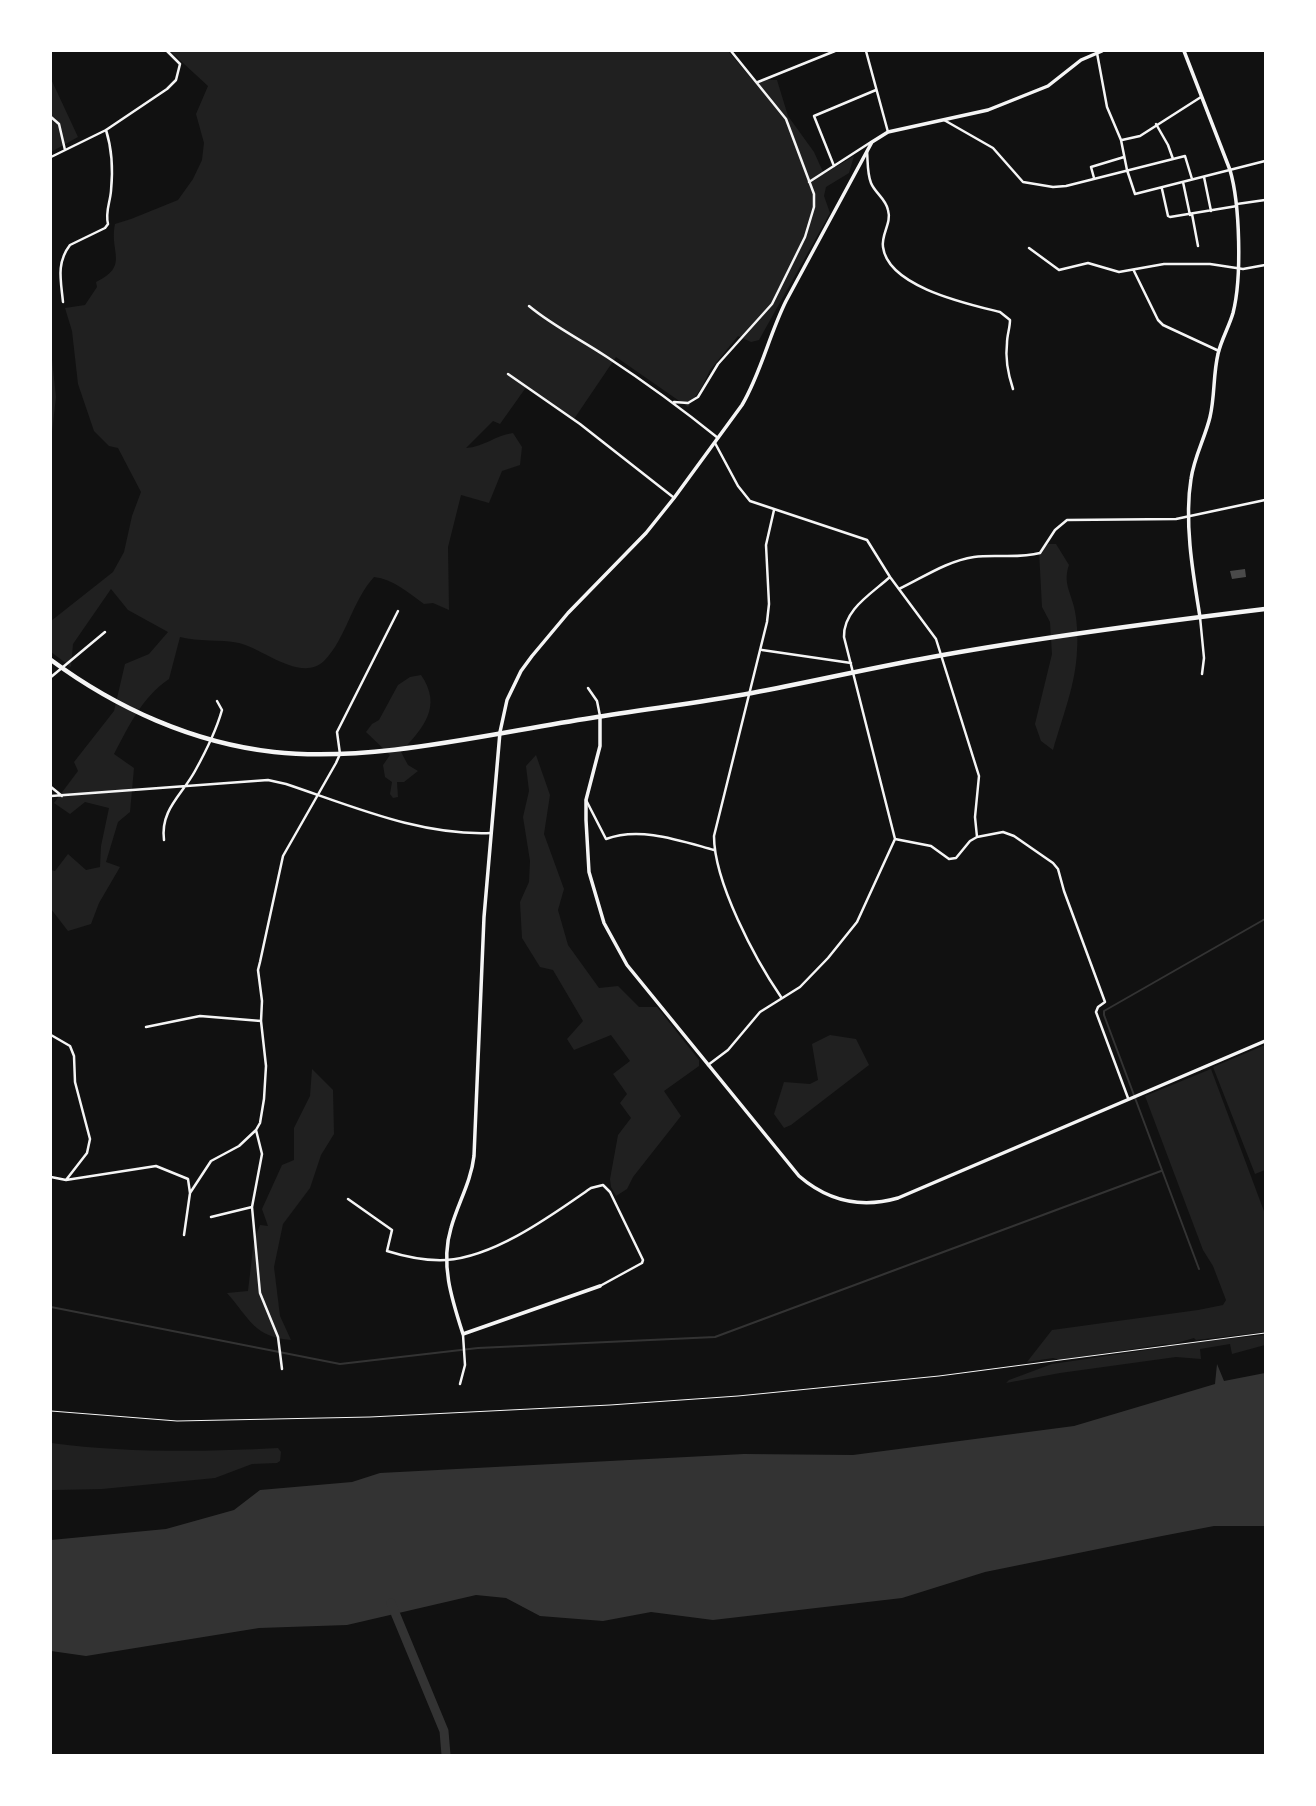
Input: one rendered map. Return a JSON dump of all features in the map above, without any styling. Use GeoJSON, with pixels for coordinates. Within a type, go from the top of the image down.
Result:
{"type":"FeatureCollection","features":[{"type":"Feature","properties":{"kind":"main road"},"geometry":{"type":"LineString","coordinates":[[51,660],[101,693],[138,713],[210,739],[272,752],[340,754],[405,747],[751,693],[942,655],[1265,609]]}},
{"type":"Feature","properties":{"kind":"street"},"geometry":{"type":"LineString","coordinates":[[51,157],[106,130],[167,89],[176,80],[180,64],[167,51]]}},
{"type":"Feature","properties":{"kind":"street"},"geometry":{"type":"LineString","coordinates":[[674,402],[688,402],[698,397],[718,364],[772,304],[800,247],[813,211],[814,194],[786,119],[731,51]]}},
{"type":"Feature","properties":{"kind":"street"},"geometry":{"type":"LineString","coordinates":[[758,82],[835,51]]}},
{"type":"Feature","properties":{"kind":"street"},"geometry":{"type":"LineString","coordinates":[[866,51],[888,132]]}},
{"type":"Feature","properties":{"kind":"street"},"geometry":{"type":"LineString","coordinates":[[1184,51],[1230,170],[1237,205],[1235,304],[1219,351],[1210,419],[1192,469],[1189,491],[1192,574],[1205,658],[1202,674]]}},
{"type":"Feature","properties":{"kind":"street"},"geometry":{"type":"LineString","coordinates":[[809,182],[888,132],[988,110],[1048,86],[1080,60],[1100,52],[1107,107],[1121,140],[1126,170],[1135,194],[1265,161]]}},
{"type":"Feature","properties":{"kind":"street"},"geometry":{"type":"LineString","coordinates":[[834,166],[814,116],[876,90]]}},
{"type":"Feature","properties":{"kind":"street"},"geometry":{"type":"LineString","coordinates":[[1121,140],[1140,136],[1201,97]]}},
{"type":"Feature","properties":{"kind":"street"},"geometry":{"type":"LineString","coordinates":[[51,117],[58,124],[65,150]]}},
{"type":"Feature","properties":{"kind":"street"},"geometry":{"type":"LineString","coordinates":[[944,120],[993,148],[1023,182],[1053,187],[1185,156],[1192,179]]}},
{"type":"Feature","properties":{"kind":"street"},"geometry":{"type":"LineString","coordinates":[[1156,124],[1173,159]]}},
{"type":"Feature","properties":{"kind":"street"},"geometry":{"type":"LineString","coordinates":[[63,302],[59,267],[66,250],[108,224],[106,217],[112,177],[106,130]]}},
{"type":"Feature","properties":{"kind":"street"},"geometry":{"type":"LineString","coordinates":[[460,1384],[464,1377],[465,1353],[463,1334],[450,1295],[447,1260],[451,1226],[471,1177],[474,1156],[484,917],[500,732],[512,687],[531,656],[568,613],[646,533],[750,392],[775,323],[872,142]]}},
{"type":"Feature","properties":{"kind":"street"},"geometry":{"type":"LineString","coordinates":[[867,150],[871,185],[889,211],[883,248],[890,263],[915,285],[944,297],[1000,312],[1010,320],[1006,346],[1007,371],[1013,389]]}},
{"type":"Feature","properties":{"kind":"street"},"geometry":{"type":"LineString","coordinates":[[1095,179],[1091,167],[1124,157]]}},
{"type":"Feature","properties":{"kind":"street"},"geometry":{"type":"LineString","coordinates":[[1203,177],[1211,211]]}},
{"type":"Feature","properties":{"kind":"street"},"geometry":{"type":"LineString","coordinates":[[1183,182],[1198,246]]}},
{"type":"Feature","properties":{"kind":"street"},"geometry":{"type":"LineString","coordinates":[[1162,187],[1170,217],[1265,200]]}},
{"type":"Feature","properties":{"kind":"street"},"geometry":{"type":"LineString","coordinates":[[1029,248],[1059,270],[1088,263],[1119,272],[1164,264],[1200,263],[1237,269],[1265,265]]}},
{"type":"Feature","properties":{"kind":"street"},"geometry":{"type":"LineString","coordinates":[[1134,270],[1163,325],[1219,351]]}},
{"type":"Feature","properties":{"kind":"street"},"geometry":{"type":"LineString","coordinates":[[529,306],[561,331],[604,355],[674,402],[716,440],[743,493],[750,501],[867,540],[890,577],[936,639],[942,655],[979,776],[975,817],[977,838]]}},
{"type":"Feature","properties":{"kind":"street"},"geometry":{"type":"LineString","coordinates":[[508,374],[580,424],[674,498]]}},
{"type":"Feature","properties":{"kind":"street"},"geometry":{"type":"LineString","coordinates":[[900,589],[956,561],[977,557],[1026,557],[1040,553],[1055,530],[1067,520],[1176,519],[1265,500]]}},
{"type":"Feature","properties":{"kind":"street"},"geometry":{"type":"LineString","coordinates":[[774,510],[766,545],[769,604],[761,650],[714,836],[714,850],[722,879],[760,967],[781,997]]}},
{"type":"Feature","properties":{"kind":"street"},"geometry":{"type":"LineString","coordinates":[[708,1065],[728,1050],[761,1012],[811,976],[857,922],[895,839],[844,637],[844,624],[848,615],[890,577]]}},
{"type":"Feature","properties":{"kind":"street"},"geometry":{"type":"LineString","coordinates":[[190,1193],[211,1161],[239,1146],[260,1123],[266,1066],[258,970],[284,856],[340,754],[337,732],[398,611]]}},
{"type":"Feature","properties":{"kind":"street"},"geometry":{"type":"LineString","coordinates":[[51,677],[104,632]]}},
{"type":"Feature","properties":{"kind":"street"},"geometry":{"type":"LineString","coordinates":[[761,650],[851,663]]}},
{"type":"Feature","properties":{"kind":"street"},"geometry":{"type":"LineString","coordinates":[[588,688],[597,701],[600,716],[600,746],[586,800],[589,872],[604,923],[627,965],[799,1176],[819,1192],[843,1202],[853,1203],[876,1203],[898,1198],[1265,1041]]}},
{"type":"Feature","properties":{"kind":"street"},"geometry":{"type":"LineString","coordinates":[[164,840],[167,810],[194,773],[210,739],[222,710],[217,701]]}},
{"type":"Feature","properties":{"kind":"street"},"geometry":{"type":"LineString","coordinates":[[51,796],[268,780],[419,828],[492,833]]}},
{"type":"Feature","properties":{"kind":"street"},"geometry":{"type":"LineString","coordinates":[[51,787],[62,796]]}},
{"type":"Feature","properties":{"kind":"street"},"geometry":{"type":"LineString","coordinates":[[586,800],[606,839],[619,834],[670,838],[714,850]]}},
{"type":"Feature","properties":{"kind":"street"},"geometry":{"type":"LineString","coordinates":[[895,839],[931,846],[949,859],[956,858],[970,841],[995,832],[1009,833],[1056,865],[1105,1003],[1098,1007],[1096,1012],[1130,1098]]}},
{"type":"Feature","properties":{"kind":"street"},"geometry":{"type":"LineString","coordinates":[[146,1027],[200,1016],[261,1021]]}},
{"type":"Feature","properties":{"kind":"street"},"geometry":{"type":"LineString","coordinates":[[51,1035],[70,1046],[74,1055],[75,1082],[90,1139],[87,1153],[66,1180]]}},
{"type":"Feature","properties":{"kind":"street"},"geometry":{"type":"LineString","coordinates":[[256,1130],[262,1162],[252,1207],[260,1293],[276,1329],[282,1369]]}},
{"type":"Feature","properties":{"kind":"street"},"geometry":{"type":"LineString","coordinates":[[51,1177],[66,1180],[156,1166],[188,1179],[190,1193],[184,1235]]}},
{"type":"Feature","properties":{"kind":"street"},"geometry":{"type":"LineString","coordinates":[[348,1199],[392,1230],[387,1251],[415,1258],[447,1260],[508,1240],[591,1188],[603,1185],[610,1192],[642,1263],[600,1286],[463,1334]]}},
{"type":"Feature","properties":{"kind":"street"},"geometry":{"type":"LineString","coordinates":[[211,1217],[252,1207]]}},
{"type":"Feature","properties":{"kind":"path"},"geometry":{"type":"LineString","coordinates":[[51,1411],[177,1421],[370,1417],[610,1405],[925,1378],[1265,1334]]}},
{"type":"Feature","properties":{"kind":"shaded area"},"geometry":{"type":"Polygon","coordinates":[[[170,51],[728,51],[753,80],[777,80],[788,116],[814,152],[824,174],[854,156],[849,173],[826,187],[824,196],[830,213],[759,340],[751,342],[738,336],[710,370],[688,407],[616,357],[574,419],[527,386],[500,424],[493,421],[466,448],[513,433],[522,447],[520,465],[502,471],[489,503],[461,495],[448,547],[449,610],[433,603],[424,604],[407,591],[374,577],[360,597],[332,652],[315,667],[293,666],[239,643],[180,637],[169,679],[144,703],[114,754],[134,768],[130,812],[118,822],[106,862],[120,867],[99,903],[91,924],[68,931],[51,909],[51,870],[55,871],[68,854],[86,870],[100,867],[101,846],[109,808],[85,802],[70,814],[54,803],[78,771],[74,762],[114,711],[125,664],[149,654],[168,632],[128,610],[111,589],[73,644],[71,667],[51,652],[51,621],[113,572],[124,552],[132,516],[141,492],[118,448],[109,446],[94,431],[78,384],[72,331],[65,308],[85,305],[97,287],[96,282],[112,270],[116,258],[115,224],[178,200],[202,160],[204,143],[196,114],[208,86],[170,51]]]}},
{"type":"Feature","properties":{"kind":"shaded area"},"geometry":{"type":"Polygon","coordinates":[[[51,79],[78,137],[51,152],[51,79]]]}},
{"type":"Feature","properties":{"kind":"shaded area"},"geometry":{"type":"Polygon","coordinates":[[[51,350],[56,397],[51,441],[51,350]]]}},
{"type":"Feature","properties":{"kind":"shaded area"},"geometry":{"type":"Polygon","coordinates":[[[1048,544],[1056,544],[1069,565],[1067,582],[1075,612],[1077,634],[1074,675],[1053,750],[1041,741],[1035,724],[1052,654],[1050,622],[1042,607],[1039,551],[1048,544]]]}},
{"type":"Feature","properties":{"kind":"shaded area"},"geometry":{"type":"Polygon","coordinates":[[[421,675],[430,697],[428,716],[401,752],[408,765],[418,771],[404,782],[397,782],[398,797],[393,798],[390,794],[392,782],[385,777],[383,765],[390,755],[366,732],[379,720],[398,685],[410,677],[421,675]]]}},
{"type":"Feature","properties":{"kind":"shaded area"},"geometry":{"type":"Polygon","coordinates":[[[536,755],[550,795],[544,834],[564,889],[558,910],[568,945],[599,988],[618,986],[639,1007],[657,1007],[699,1060],[699,1066],[664,1091],[681,1116],[633,1177],[627,1189],[616,1196],[610,1179],[618,1135],[631,1118],[620,1103],[627,1094],[613,1074],[630,1061],[611,1035],[574,1050],[567,1039],[583,1021],[553,970],[540,967],[522,938],[520,902],[529,882],[530,861],[523,817],[529,791],[526,766],[536,755]]]}},
{"type":"Feature","properties":{"kind":"shaded area"},"geometry":{"type":"Polygon","coordinates":[[[830,1035],[856,1039],[869,1065],[784,1128],[774,1114],[784,1082],[810,1084],[818,1080],[812,1044],[830,1035]]]}},
{"type":"Feature","properties":{"kind":"shaded area"},"geometry":{"type":"Polygon","coordinates":[[[1265,1045],[1265,1170],[1255,1174],[1213,1067],[1265,1045]]]}},
{"type":"Feature","properties":{"kind":"shaded area"},"geometry":{"type":"Polygon","coordinates":[[[312,1069],[333,1090],[334,1134],[321,1155],[310,1188],[283,1224],[274,1267],[280,1316],[291,1340],[261,1331],[227,1293],[248,1291],[254,1240],[260,1225],[268,1226],[262,1209],[282,1165],[294,1160],[294,1128],[310,1096],[312,1069]]]}},
{"type":"Feature","properties":{"kind":"shaded area"},"geometry":{"type":"Polygon","coordinates":[[[1211,1069],[1265,1214],[1265,1332],[1196,1340],[1194,1338],[1170,1345],[1027,1362],[1052,1330],[1223,1305],[1226,1300],[1213,1266],[1203,1250],[1145,1096],[1211,1069]]]}},
{"type":"Feature","properties":{"kind":"shaded area"},"geometry":{"type":"Polygon","coordinates":[[[1265,1335],[1265,1345],[1232,1354],[1230,1344],[1200,1349],[1201,1359],[1176,1357],[1006,1383],[1052,1364],[1265,1335]]]}},
{"type":"Feature","properties":{"kind":"shaded area"},"geometry":{"type":"Polygon","coordinates":[[[1217,1364],[1224,1381],[1265,1373],[1265,1526],[1214,1526],[1162,1536],[985,1572],[902,1598],[713,1620],[651,1612],[603,1621],[540,1616],[506,1598],[476,1595],[347,1625],[259,1628],[86,1656],[51,1651],[51,1540],[166,1529],[234,1510],[260,1490],[352,1482],[380,1473],[744,1454],[853,1455],[1074,1426],[1215,1384],[1217,1364]]]}},
{"type":"Feature","properties":{"kind":"shaded area"},"geometry":{"type":"Polygon","coordinates":[[[51,1443],[164,1451],[278,1448],[281,1452],[280,1461],[277,1463],[252,1464],[215,1478],[102,1489],[51,1490],[51,1443]]]}},
{"type":"Feature","properties":{"kind":"building"},"geometry":{"type":"Polygon","coordinates":[[[1245,569],[1246,577],[1232,579],[1230,571],[1245,569]]]}},
{"type":"Feature","properties":{"kind":"waterway"},"geometry":{"type":"LineString","coordinates":[[1199,1269],[1104,1011],[1265,919]]}},
{"type":"Feature","properties":{"kind":"waterway"},"geometry":{"type":"LineString","coordinates":[[51,1307],[340,1364],[478,1348],[715,1337],[1161,1171]]}},
{"type":"Feature","properties":{"kind":"waterway"},"geometry":{"type":"LineString","coordinates":[[391,1603],[444,1731],[446,1755]]}}]}
